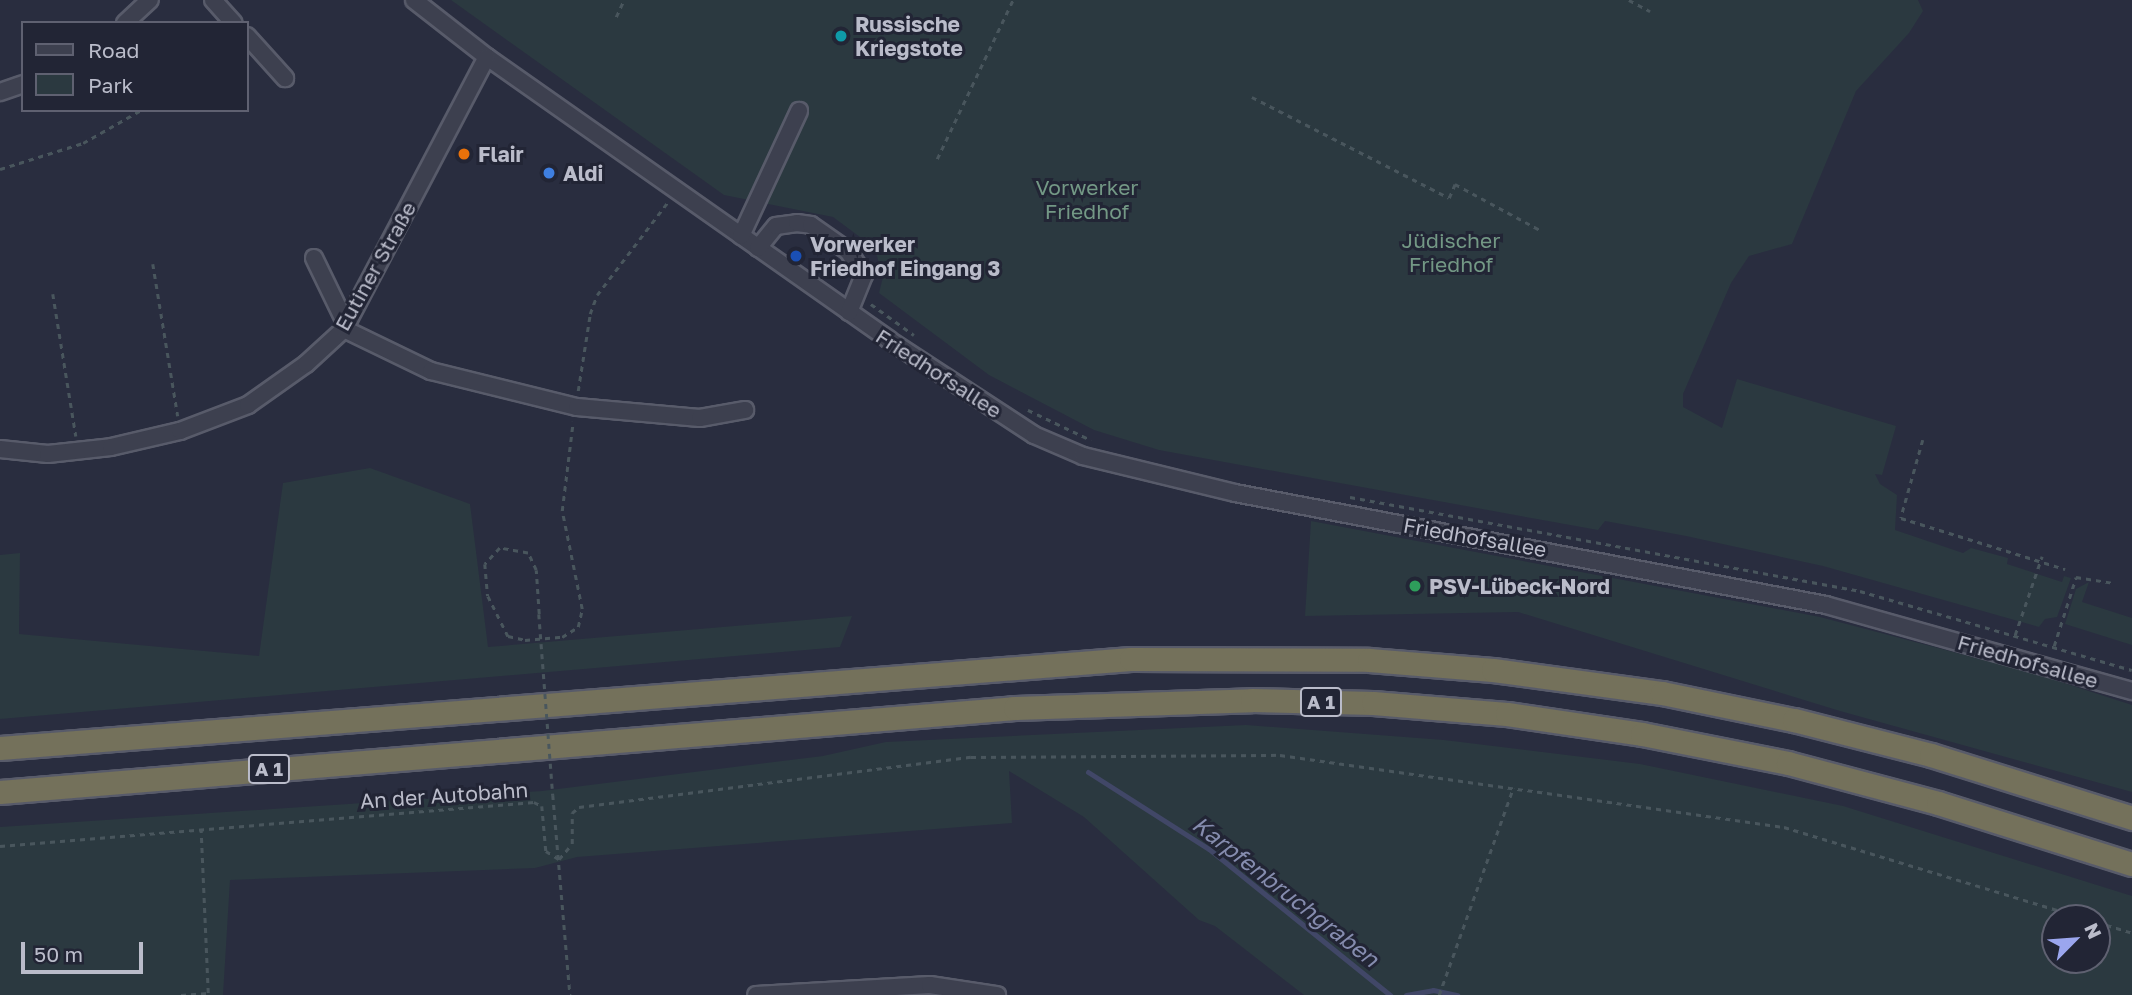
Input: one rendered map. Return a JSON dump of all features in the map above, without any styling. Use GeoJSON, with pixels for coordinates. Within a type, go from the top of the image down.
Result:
{"type":"FeatureCollection","features":[{"type":"Feature","properties":{"kind":"highway","name":"A 1"},"geometry":{"type":"LineString","coordinates":[[0,748],[1132,659],[1370,660],[1493,670],[1649,691],[1781,718],[1931,755],[2132,818]]}},
{"type":"Feature","properties":{"kind":"highway","name":"A 1"},"geometry":{"type":"LineString","coordinates":[[0,792],[1015,708],[1252,700],[1373,703],[1507,714],[1642,734],[1788,763],[1938,803],[2132,864]]}},
{"type":"Feature","properties":{"kind":"street"},"geometry":{"type":"LineString","coordinates":[[127,21],[150,0]]}},
{"type":"Feature","properties":{"kind":"street"},"geometry":{"type":"LineString","coordinates":[[213,0],[232,21]]}},
{"type":"Feature","properties":{"kind":"street","name":"Friedhofsallee"},"geometry":{"type":"LineString","coordinates":[[414,0],[487,57],[849,312],[1034,435],[1132,472],[1826,605],[2132,691]]}},
{"type":"Feature","properties":{"kind":"street"},"geometry":{"type":"LineString","coordinates":[[248,37],[285,78]]}},
{"type":"Feature","properties":{"kind":"street","name":"Eutiner Straße"},"geometry":{"type":"LineString","coordinates":[[0,449],[48,454],[180,431],[248,405],[306,364],[345,327],[487,57]]}},
{"type":"Feature","properties":{"kind":"street"},"geometry":{"type":"LineString","coordinates":[[0,92],[21,85]]}},
{"type":"Feature","properties":{"kind":"street"},"geometry":{"type":"LineString","coordinates":[[741,236],[799,111]]}},
{"type":"Feature","properties":{"kind":"street"},"geometry":{"type":"LineString","coordinates":[[758,248],[776,226],[811,225],[860,263],[864,275],[859,296],[849,312]]}},
{"type":"Feature","properties":{"kind":"street"},"geometry":{"type":"LineString","coordinates":[[314,258],[345,327],[431,370],[576,407],[700,418],[746,410]]}},
{"type":"Feature","properties":{"kind":"street"},"geometry":{"type":"LineString","coordinates":[[756,995],[930,985],[997,995]]}},
{"type":"Feature","properties":{"kind":"path"},"geometry":{"type":"LineString","coordinates":[[616,17],[624,0]]}},
{"type":"Feature","properties":{"kind":"path"},"geometry":{"type":"LineString","coordinates":[[937,159],[1013,0]]}},
{"type":"Feature","properties":{"kind":"path"},"geometry":{"type":"LineString","coordinates":[[1629,0],[1650,10]]}},
{"type":"Feature","properties":{"kind":"path"},"geometry":{"type":"LineString","coordinates":[[1252,97],[1449,198],[1455,184],[1542,230]]}},
{"type":"Feature","properties":{"kind":"path"},"geometry":{"type":"LineString","coordinates":[[0,169],[83,143],[137,112]]}},
{"type":"Feature","properties":{"kind":"path"},"geometry":{"type":"LineString","coordinates":[[570,995],[553,795],[539,614],[536,570],[528,553],[516,548],[494,550],[485,564],[488,596],[508,636],[562,637],[578,627],[582,609],[562,511],[590,314],[597,295],[677,190]]}},
{"type":"Feature","properties":{"kind":"path"},"geometry":{"type":"LineString","coordinates":[[153,264],[180,431]]}},
{"type":"Feature","properties":{"kind":"path"},"geometry":{"type":"LineString","coordinates":[[53,294],[78,450]]}},
{"type":"Feature","properties":{"kind":"path"},"geometry":{"type":"LineString","coordinates":[[859,296],[920,340]]}},
{"type":"Feature","properties":{"kind":"path"},"geometry":{"type":"LineString","coordinates":[[1020,406],[1102,444]]}},
{"type":"Feature","properties":{"kind":"path"},"geometry":{"type":"LineString","coordinates":[[1923,440],[1901,517],[2066,569]]}},
{"type":"Feature","properties":{"kind":"path"},"geometry":{"type":"LineString","coordinates":[[1344,496],[1860,591],[2132,670]]}},
{"type":"Feature","properties":{"kind":"path"},"geometry":{"type":"LineString","coordinates":[[2015,635],[2042,555]]}},
{"type":"Feature","properties":{"kind":"path"},"geometry":{"type":"LineString","coordinates":[[2054,646],[2076,577],[2112,583]]}},
{"type":"Feature","properties":{"kind":"path"},"geometry":{"type":"LineString","coordinates":[[559,859],[572,844],[572,813],[579,807],[971,757],[1280,755],[1784,827],[2041,905]]}},
{"type":"Feature","properties":{"kind":"path"},"geometry":{"type":"LineString","coordinates":[[1439,995],[1442,980],[1513,788]]}},
{"type":"Feature","properties":{"kind":"path","name":"An der Autobahn"},"geometry":{"type":"LineString","coordinates":[[0,846],[534,802],[542,806],[546,851],[559,859]]}},
{"type":"Feature","properties":{"kind":"path"},"geometry":{"type":"LineString","coordinates":[[181,995],[208,993],[201,830]]}},
{"type":"Feature","properties":{"kind":"path"},"geometry":{"type":"LineString","coordinates":[[2111,926],[2132,933]]}},
{"type":"Feature","properties":{"kind":"green space","name":"Vorwerker Friedhof"},"geometry":{"type":"Polygon","coordinates":[[[451,0],[1918,0],[1923,11],[1909,33],[1856,91],[1792,244],[1749,256],[1731,283],[1683,394],[1683,407],[1722,428],[1737,379],[1896,426],[1882,475],[1875,474],[1880,484],[1897,495],[1895,530],[1963,553],[1971,548],[2008,558],[2007,564],[2062,582],[2064,576],[2071,578],[2057,617],[2045,619],[2039,627],[1823,566],[1686,536],[1605,521],[1598,530],[1159,450],[1094,430],[989,375],[879,293],[883,277],[877,256],[868,243],[833,217],[724,195],[451,0]]]}},
{"type":"Feature","properties":{"kind":"green space"},"geometry":{"type":"Polygon","coordinates":[[[370,468],[470,504],[488,647],[852,616],[840,647],[0,719],[0,555],[20,553],[19,634],[259,656],[283,483],[370,468]]]}},
{"type":"Feature","properties":{"kind":"green space"},"geometry":{"type":"Polygon","coordinates":[[[1311,521],[1820,617],[2033,673],[2132,705],[2132,792],[1840,711],[1518,612],[1305,616],[1311,521]]]}},
{"type":"Feature","properties":{"kind":"green space"},"geometry":{"type":"Polygon","coordinates":[[[2089,582],[2082,602],[2132,618],[2132,645],[2065,624],[2076,589],[2089,582]]]}},
{"type":"Feature","properties":{"kind":"green space"},"geometry":{"type":"Polygon","coordinates":[[[1246,725],[1444,740],[1640,764],[1843,806],[2132,896],[2132,995],[1304,995],[1215,926],[1199,920],[1084,817],[1009,771],[1012,823],[577,857],[535,868],[230,880],[223,995],[0,995],[0,827],[542,791],[823,756],[886,742],[1246,725]]]}},
{"type":"Feature","properties":{"kind":"waterway","name":"Karpfenbruchgraben"},"geometry":{"type":"LineString","coordinates":[[1088,772],[1209,849],[1390,995]]}},
{"type":"Feature","properties":{"kind":"waterway","name":"Karpfenbruchgraben"},"geometry":{"type":"LineString","coordinates":[[1406,995],[1433,990],[1457,995]]}},
{"type":"Feature","properties":{"kind":"place","name":"Russische Kriegstote"},"geometry":{"type":"Point","coordinates":[841,36]}},
{"type":"Feature","properties":{"kind":"place","name":"Flair"},"geometry":{"type":"Point","coordinates":[464,154]}},
{"type":"Feature","properties":{"kind":"place","name":"Aldi"},"geometry":{"type":"Point","coordinates":[549,173]}},
{"type":"Feature","properties":{"kind":"place","name":"Vorwerker Friedhof Eingang 3"},"geometry":{"type":"Point","coordinates":[796,256]}},
{"type":"Feature","properties":{"kind":"place","name":"PSV-Lübeck-Nord"},"geometry":{"type":"Point","coordinates":[1415,586]}},
{"type":"Feature","properties":{"kind":"park label","name":"Jüdischer Friedhof"},"geometry":{"type":"Point","coordinates":[1451,252]}}]}
